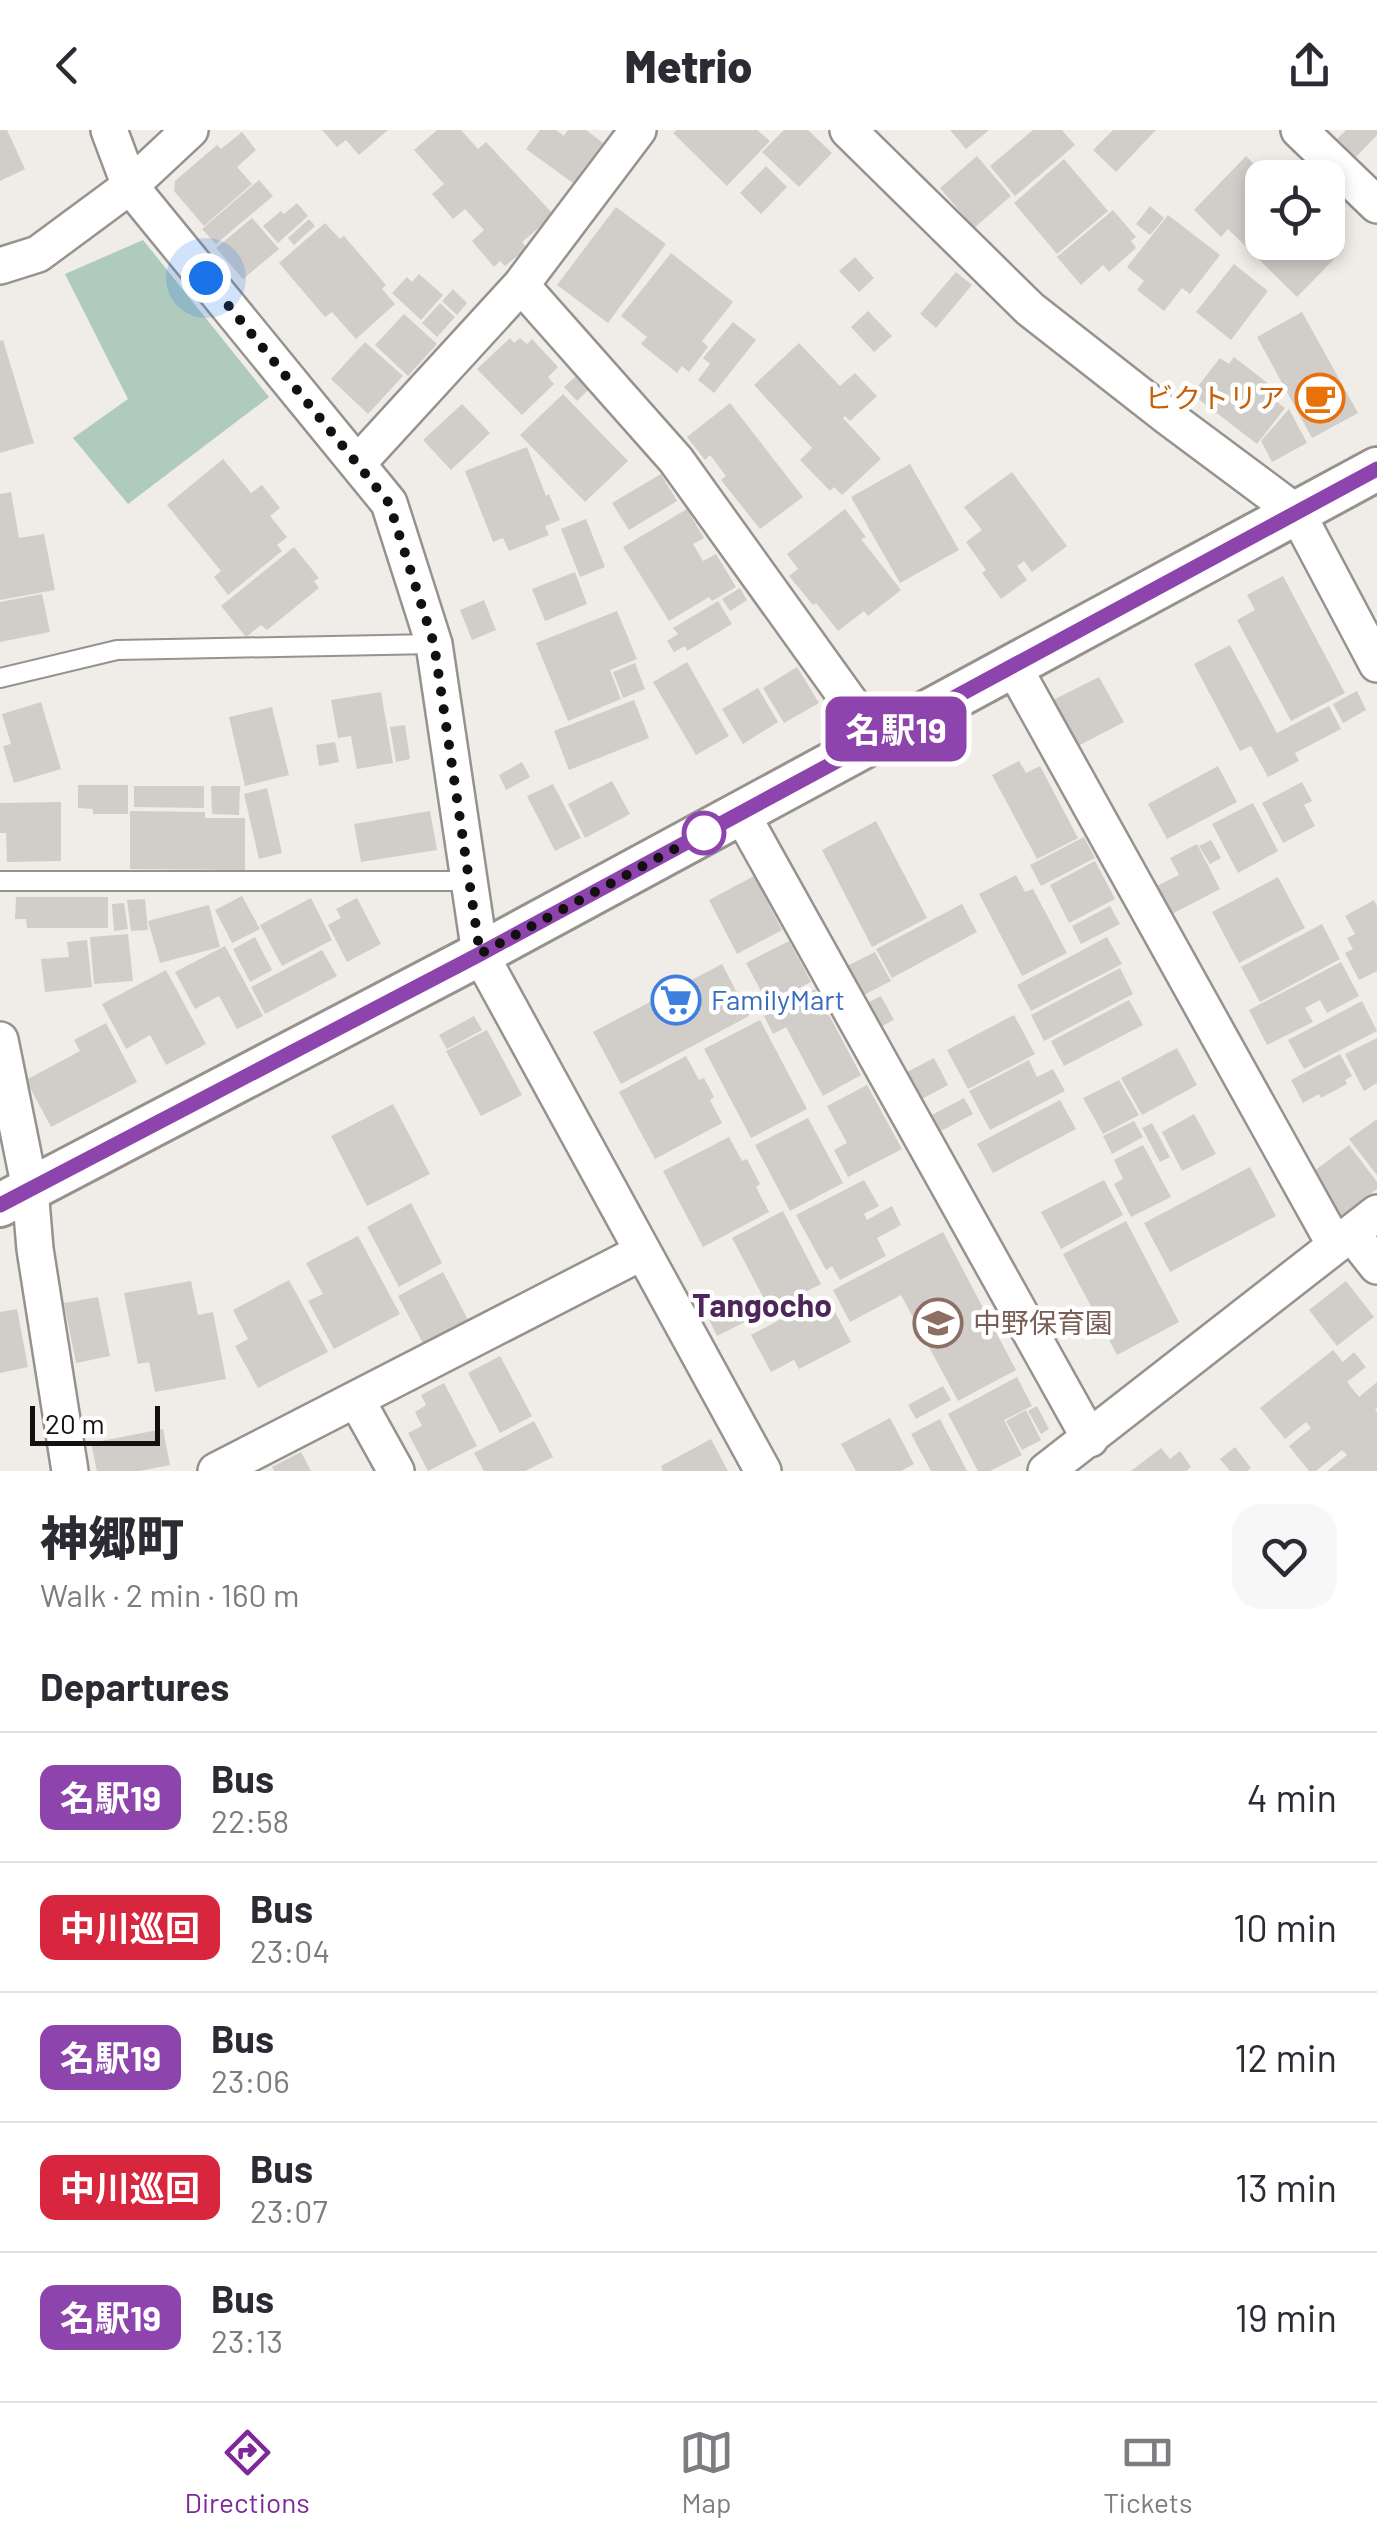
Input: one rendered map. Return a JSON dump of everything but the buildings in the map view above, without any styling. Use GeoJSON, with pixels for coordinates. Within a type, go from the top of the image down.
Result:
{"type":"FeatureCollection","features":[{"type":"Feature","properties":{"kind":"street"},"geometry":{"type":"LineString","coordinates":[[109,130],[130,186],[389,503],[434,644],[480,954],[763,1471]]}},
{"type":"Feature","properties":{"kind":"street"},"geometry":{"type":"LineString","coordinates":[[0,266],[38,254],[130,186],[190,130]]}},
{"type":"Feature","properties":{"kind":"street"},"geometry":{"type":"LineString","coordinates":[[357,464],[521,285],[638,130]]}},
{"type":"Feature","properties":{"kind":"street"},"geometry":{"type":"LineString","coordinates":[[848,130],[1030,309],[1297,513],[1377,664]]}},
{"type":"Feature","properties":{"kind":"street"},"geometry":{"type":"LineString","coordinates":[[1300,130],[1377,205]]}},
{"type":"Feature","properties":{"kind":"street"},"geometry":{"type":"LineString","coordinates":[[521,285],[676,460],[877,740]]}},
{"type":"Feature","properties":{"kind":"street"},"geometry":{"type":"LineString","coordinates":[[15,1197],[480,954],[1377,470]]}},
{"type":"Feature","properties":{"kind":"street"},"geometry":{"type":"LineString","coordinates":[[1014,666],[1377,1266]]}},
{"type":"Feature","properties":{"kind":"street"},"geometry":{"type":"LineString","coordinates":[[740,813],[1090,1438]]}},
{"type":"Feature","properties":{"kind":"street"},"geometry":{"type":"LineString","coordinates":[[0,1040],[15,1197],[35,1249],[70,1471]]}},
{"type":"Feature","properties":{"kind":"street"},"geometry":{"type":"LineString","coordinates":[[1046,1471],[1354,1231]]}},
{"type":"Feature","properties":{"kind":"street"},"geometry":{"type":"LineString","coordinates":[[216,1471],[642,1252]]}},
{"type":"Feature","properties":{"kind":"street"},"geometry":{"type":"LineString","coordinates":[[356,1399],[396,1471]]}},
{"type":"Feature","properties":{"kind":"lane"},"geometry":{"type":"LineString","coordinates":[[0,678],[117,650],[434,644]]}},
{"type":"Feature","properties":{"kind":"lane"},"geometry":{"type":"LineString","coordinates":[[0,882],[467,880]]}},
{"type":"Feature","properties":{"kind":"green space"},"geometry":{"type":"Polygon","coordinates":[[[143,240],[269,397],[128,504],[73,438],[128,399],[65,274],[143,240]]]}},
{"type":"Feature","properties":{"kind":"bus line","name":"名駅19"},"geometry":{"type":"LineString","coordinates":[[0,1205],[480,954],[1377,469]]}},
{"type":"Feature","properties":{"kind":"place","name":"ビクトリア"},"geometry":{"type":"Point","coordinates":[1320,398]}},
{"type":"Feature","properties":{"kind":"place","name":"FamilyMart"},"geometry":{"type":"Point","coordinates":[676,1000]}},
{"type":"Feature","properties":{"kind":"place","name":"中野保育園"},"geometry":{"type":"Point","coordinates":[938,1323]}},
{"type":"Feature","properties":{"kind":"district","name":"Tangocho"},"geometry":{"type":"Point","coordinates":[762,1306]}},
{"type":"Feature","properties":{"kind":"route"},"geometry":{"type":"LineString","coordinates":[[206,278],[389,503],[434,644],[480,954],[708,831],[704,833]]}}]}
